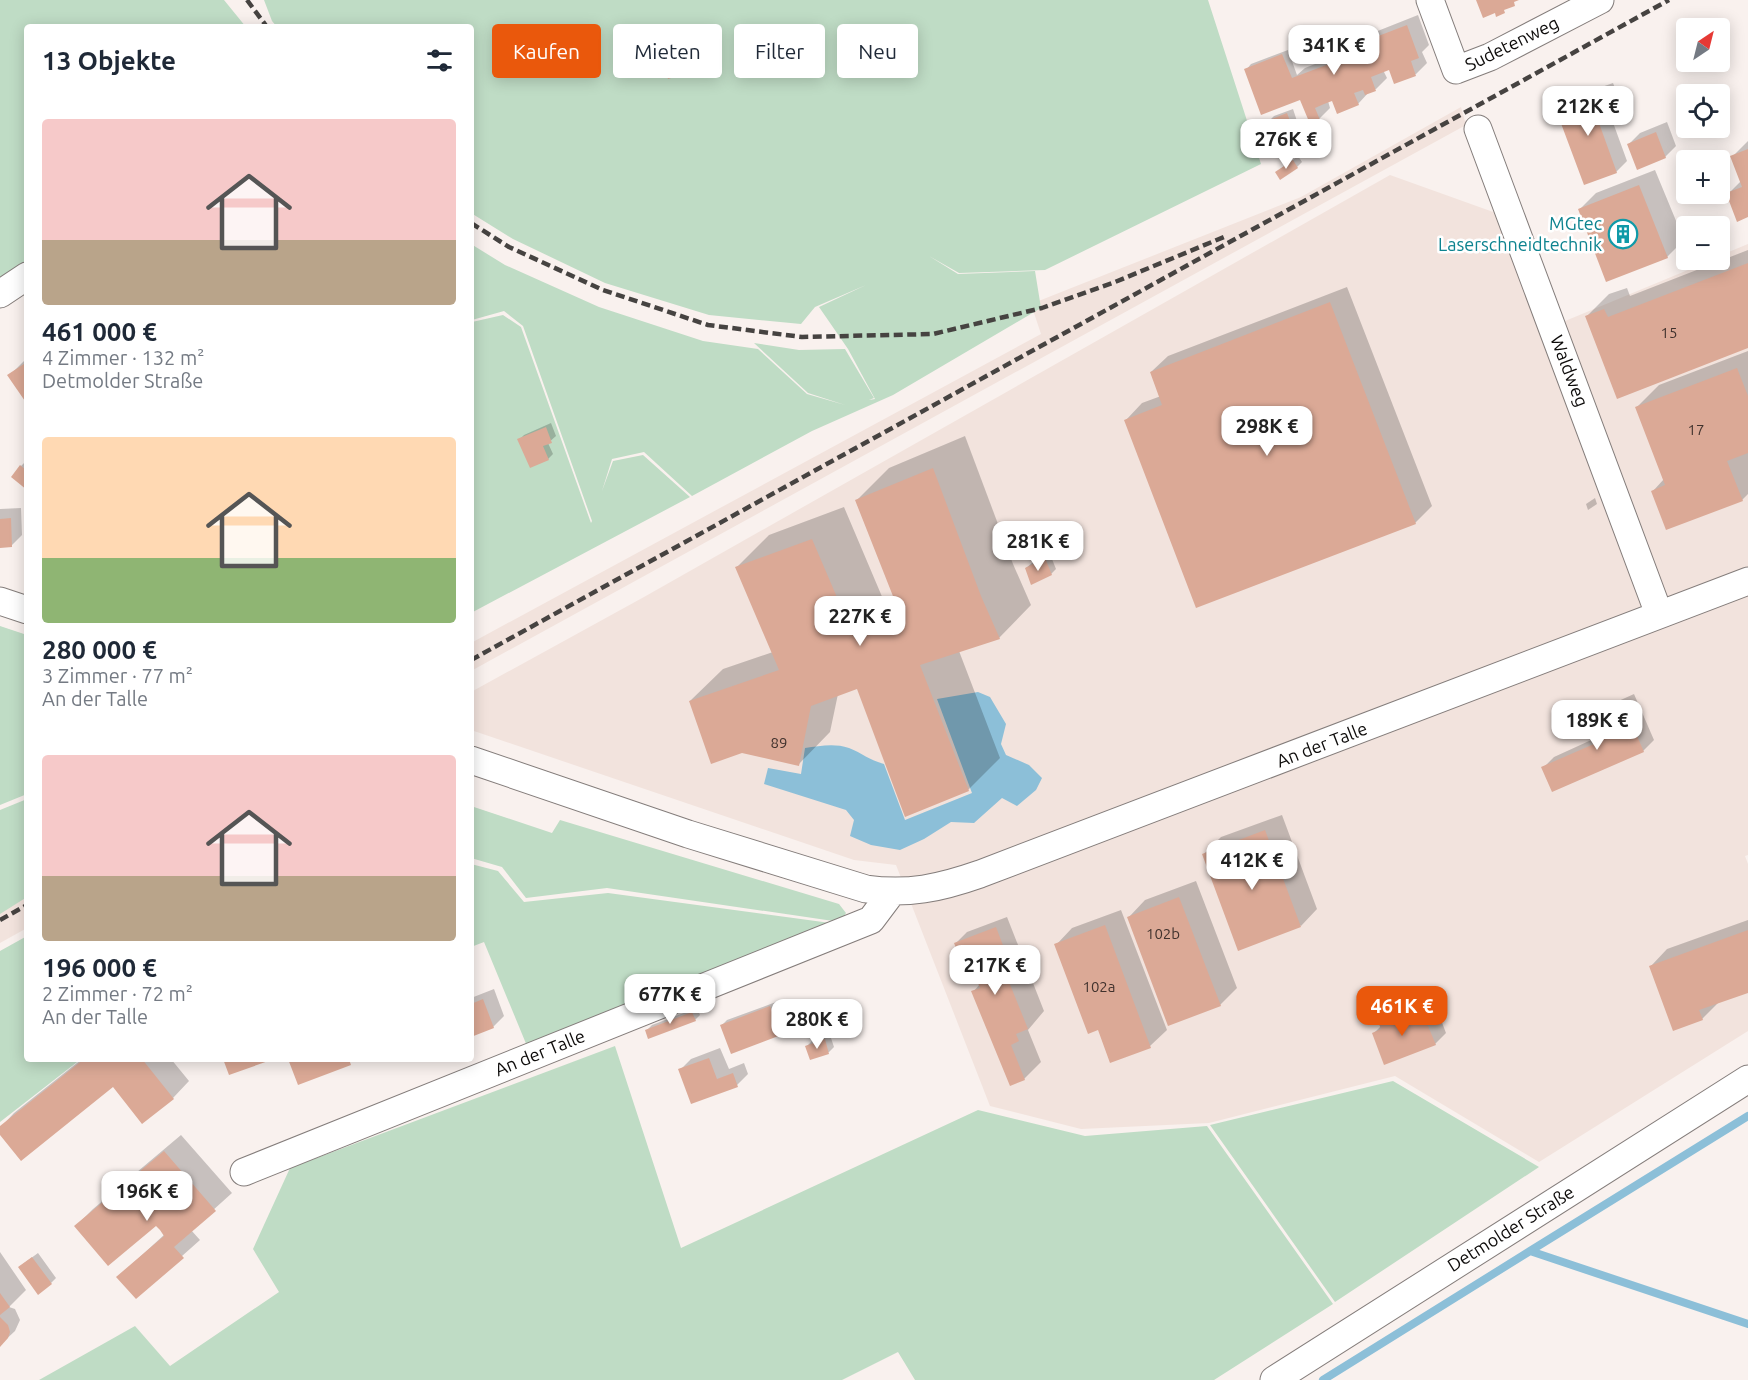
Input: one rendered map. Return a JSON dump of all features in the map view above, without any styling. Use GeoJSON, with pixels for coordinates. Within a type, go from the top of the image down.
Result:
{"type":"FeatureCollection","features":[{"type":"Feature","properties":{"kind":"street","name":"Sudetenweg"},"geometry":{"type":"LineString","coordinates":[[1430,0],[1456,70],[1490,57],[1599,0]]}},
{"type":"Feature","properties":{"kind":"street","name":"Waldweg"},"geometry":{"type":"LineString","coordinates":[[1478,129],[1659,614]]}},
{"type":"Feature","properties":{"kind":"street"},"geometry":{"type":"LineString","coordinates":[[0,294],[24,278]]}},
{"type":"Feature","properties":{"kind":"street","name":"An der Talle"},"geometry":{"type":"LineString","coordinates":[[474,761],[688,834],[866,888],[892,892],[916,891],[948,885],[980,874],[1321,746],[1748,581]]}},
{"type":"Feature","properties":{"kind":"street"},"geometry":{"type":"LineString","coordinates":[[0,601],[24,609]]}},
{"type":"Feature","properties":{"kind":"street","name":"An der Talle"},"geometry":{"type":"LineString","coordinates":[[244,1172],[871,920],[892,892]]}},
{"type":"Feature","properties":{"kind":"street","name":"Detmolder Straße"},"geometry":{"type":"LineString","coordinates":[[1274,1380],[1748,1078]]}},
{"type":"Feature","properties":{"kind":"shaded area"},"geometry":{"type":"Polygon","coordinates":[[[1461,107],[1466,125],[474,669],[474,641],[1041,334],[1031,304],[1301,197],[1461,107]]]}},
{"type":"Feature","properties":{"kind":"shaded area"},"geometry":{"type":"Polygon","coordinates":[[[1390,175],[1496,213],[1541,331],[1688,270],[1730,270],[1730,251],[1748,244],[1748,855],[1745,856],[1748,864],[1748,1031],[1539,1162],[1395,1076],[1209,1123],[1081,1129],[990,1106],[896,865],[854,860],[474,731],[474,690],[644,597],[1390,175]]]}},
{"type":"Feature","properties":{"kind":"shaded area"},"geometry":{"type":"Polygon","coordinates":[[[24,893],[24,930],[0,943],[0,906],[24,893]]]}},
{"type":"Feature","properties":{"kind":"green space"},"geometry":{"type":"Polygon","coordinates":[[[0,0],[224,0],[244,24],[24,24],[24,264],[0,280],[0,0]]]}},
{"type":"Feature","properties":{"kind":"green space"},"geometry":{"type":"Polygon","coordinates":[[[264,0],[1208,0],[1261,164],[1045,270],[959,273],[929,256],[958,274],[1035,271],[1041,308],[893,395],[812,431],[692,496],[644,452],[612,459],[602,491],[613,461],[643,455],[690,497],[474,611],[474,322],[503,315],[521,327],[591,523],[592,521],[523,326],[504,311],[474,319],[474,246],[505,265],[599,307],[703,341],[758,349],[807,394],[845,405],[808,393],[754,343],[799,350],[845,349],[874,398],[869,400],[875,399],[848,349],[819,307],[866,285],[815,307],[801,324],[709,315],[605,283],[513,239],[474,215],[474,24],[274,24],[264,0]]]}},
{"type":"Feature","properties":{"kind":"green space"},"geometry":{"type":"Polygon","coordinates":[[[0,626],[24,634],[24,795],[0,805],[0,626]]]}},
{"type":"Feature","properties":{"kind":"green space"},"geometry":{"type":"Polygon","coordinates":[[[24,800],[24,899],[0,914],[0,810],[24,800]]]}},
{"type":"Feature","properties":{"kind":"green space"},"geometry":{"type":"Polygon","coordinates":[[[474,807],[552,833],[560,820],[839,904],[846,913],[840,922],[607,888],[526,898],[502,867],[474,859],[474,807]]]}},
{"type":"Feature","properties":{"kind":"green space"},"geometry":{"type":"Polygon","coordinates":[[[474,865],[498,871],[524,902],[608,893],[845,925],[527,1046],[484,942],[474,946],[474,865]]]}},
{"type":"Feature","properties":{"kind":"green space"},"geometry":{"type":"Polygon","coordinates":[[[24,938],[24,1062],[77,1062],[0,1122],[0,951],[24,938]]]}},
{"type":"Feature","properties":{"kind":"green space"},"geometry":{"type":"Polygon","coordinates":[[[615,1046],[681,1248],[978,1110],[1085,1136],[1207,1126],[1333,1304],[1214,1380],[915,1380],[898,1352],[842,1380],[39,1380],[135,1326],[170,1366],[279,1292],[253,1249],[290,1168],[615,1046]]]}},
{"type":"Feature","properties":{"kind":"green space"},"geometry":{"type":"Polygon","coordinates":[[[1393,1081],[1539,1167],[1335,1302],[1210,1125],[1393,1081]]]}},
{"type":"Feature","properties":{"kind":"water"},"geometry":{"type":"Polygon","coordinates":[[[978,692],[990,697],[1006,724],[1001,744],[1006,755],[1029,765],[1042,778],[1036,790],[1017,806],[1002,798],[974,823],[951,822],[924,839],[900,850],[871,845],[850,836],[854,820],[846,810],[764,784],[768,768],[801,774],[805,748],[832,745],[849,748],[884,764],[905,820],[972,793],[937,699],[978,692]]]}},
{"type":"Feature","properties":{"kind":"building"},"geometry":{"type":"Polygon","coordinates":[[[1476,0],[1519,0],[1514,2],[1515,6],[1504,10],[1505,13],[1496,17],[1495,13],[1483,18],[1476,0]]]}},
{"type":"Feature","properties":{"kind":"building"},"geometry":{"type":"Polygon","coordinates":[[[1407,25],[1419,58],[1411,61],[1416,76],[1394,84],[1389,70],[1371,77],[1376,91],[1365,95],[1363,90],[1354,93],[1359,105],[1337,114],[1332,101],[1324,104],[1315,108],[1320,120],[1310,124],[1300,100],[1261,115],[1244,69],[1282,54],[1292,78],[1350,56],[1347,48],[1407,25]]]}},
{"type":"Feature","properties":{"kind":"building"},"geometry":{"type":"Polygon","coordinates":[[[1602,93],[1612,118],[1599,123],[1617,173],[1584,185],[1556,110],[1602,93]]]}},
{"type":"Feature","properties":{"kind":"building"},"geometry":{"type":"Polygon","coordinates":[[[1287,113],[1295,134],[1275,141],[1267,121],[1287,113]]]}},
{"type":"Feature","properties":{"kind":"building"},"geometry":{"type":"Polygon","coordinates":[[[1656,132],[1666,158],[1637,170],[1627,144],[1656,132]]]}},
{"type":"Feature","properties":{"kind":"building"},"geometry":{"type":"Polygon","coordinates":[[[1748,149],[1748,217],[1737,222],[1730,204],[1730,192],[1742,187],[1730,156],[1748,149]]]}},
{"type":"Feature","properties":{"kind":"building"},"geometry":{"type":"Polygon","coordinates":[[[1293,160],[1298,168],[1280,180],[1275,172],[1293,160]]]}},
{"type":"Feature","properties":{"kind":"building","name":"MGtec Laserschneidtechnik"},"geometry":{"type":"Polygon","coordinates":[[[1639,185],[1668,258],[1606,282],[1578,209],[1639,185]]]}},
{"type":"Feature","properties":{"kind":"building"},"geometry":{"type":"Polygon","coordinates":[[[1748,263],[1748,348],[1617,399],[1585,316],[1604,309],[1608,317],[1748,263]]]}},
{"type":"Feature","properties":{"kind":"building"},"geometry":{"type":"Polygon","coordinates":[[[1330,302],[1416,524],[1196,608],[1124,420],[1162,405],[1150,372],[1330,302]]]}},
{"type":"Feature","properties":{"kind":"building"},"geometry":{"type":"Polygon","coordinates":[[[24,364],[24,400],[7,375],[24,364]]]}},
{"type":"Feature","properties":{"kind":"building"},"geometry":{"type":"Polygon","coordinates":[[[1737,368],[1748,396],[1748,453],[1727,461],[1743,501],[1666,530],[1651,491],[1665,485],[1635,407],[1737,368]]]}},
{"type":"Feature","properties":{"kind":"building"},"geometry":{"type":"Polygon","coordinates":[[[546,427],[552,443],[543,446],[549,460],[530,468],[517,439],[546,427]]]}},
{"type":"Feature","properties":{"kind":"building"},"geometry":{"type":"Polygon","coordinates":[[[20,465],[24,468],[24,488],[11,477],[20,465]]]}},
{"type":"Feature","properties":{"kind":"building"},"geometry":{"type":"Polygon","coordinates":[[[933,468],[981,596],[1000,639],[920,665],[969,791],[905,817],[857,689],[811,706],[799,766],[742,753],[711,764],[689,701],[779,670],[735,567],[812,539],[854,637],[904,624],[855,500],[933,468]]]}},
{"type":"Feature","properties":{"kind":"building"},"geometry":{"type":"Polygon","coordinates":[[[11,518],[12,547],[0,548],[0,519],[11,518]]]}},
{"type":"Feature","properties":{"kind":"building"},"geometry":{"type":"Polygon","coordinates":[[[1045,558],[1052,575],[1031,585],[1025,568],[1045,558]]]}},
{"type":"Feature","properties":{"kind":"building"},"geometry":{"type":"Polygon","coordinates":[[[1623,704],[1644,752],[1552,792],[1541,767],[1601,741],[1590,719],[1623,704]]]}},
{"type":"Feature","properties":{"kind":"building"},"geometry":{"type":"Polygon","coordinates":[[[1265,830],[1301,927],[1238,951],[1202,854],[1265,830]]]}},
{"type":"Feature","properties":{"kind":"building"},"geometry":{"type":"Polygon","coordinates":[[[1179,897],[1221,1006],[1168,1026],[1127,917],[1179,897]]]}},
{"type":"Feature","properties":{"kind":"building"},"geometry":{"type":"Polygon","coordinates":[[[1105,925],[1151,1048],[1110,1063],[1098,1030],[1088,1034],[1054,944],[1105,925]]]}},
{"type":"Feature","properties":{"kind":"building"},"geometry":{"type":"Polygon","coordinates":[[[996,927],[1014,974],[1007,977],[1028,1029],[1016,1034],[1019,1041],[1011,1045],[1025,1080],[1010,1086],[971,991],[980,988],[973,970],[966,973],[954,943],[996,927]]]}},
{"type":"Feature","properties":{"kind":"building"},"geometry":{"type":"Polygon","coordinates":[[[1748,930],[1748,993],[1699,1010],[1703,1020],[1673,1031],[1649,966],[1748,930]]]}},
{"type":"Feature","properties":{"kind":"building"},"geometry":{"type":"Polygon","coordinates":[[[483,999],[494,1028],[474,1036],[474,1003],[483,999]]]}},
{"type":"Feature","properties":{"kind":"building"},"geometry":{"type":"Polygon","coordinates":[[[770,1006],[781,1035],[731,1054],[720,1025],[770,1006]]]}},
{"type":"Feature","properties":{"kind":"building"},"geometry":{"type":"Polygon","coordinates":[[[1398,1011],[1402,1023],[1423,1014],[1436,1045],[1384,1065],[1372,1033],[1381,1029],[1377,1019],[1398,1011]]]}},
{"type":"Feature","properties":{"kind":"building"},"geometry":{"type":"Polygon","coordinates":[[[692,1012],[696,1021],[648,1039],[645,1030],[692,1012]]]}},
{"type":"Feature","properties":{"kind":"building"},"geometry":{"type":"Polygon","coordinates":[[[825,1039],[829,1054],[810,1060],[805,1046],[825,1039]]]}},
{"type":"Feature","properties":{"kind":"building"},"geometry":{"type":"Polygon","coordinates":[[[709,1058],[717,1079],[733,1073],[738,1087],[691,1104],[678,1069],[709,1058]]]}},
{"type":"Feature","properties":{"kind":"building"},"geometry":{"type":"Polygon","coordinates":[[[80,1062],[144,1062],[174,1099],[142,1124],[113,1087],[21,1161],[0,1135],[0,1126],[80,1062]]]}},
{"type":"Feature","properties":{"kind":"building"},"geometry":{"type":"Polygon","coordinates":[[[224,1062],[266,1062],[229,1075],[224,1062]]]}},
{"type":"Feature","properties":{"kind":"building"},"geometry":{"type":"Polygon","coordinates":[[[289,1062],[350,1062],[351,1065],[298,1085],[289,1062]]]}},
{"type":"Feature","properties":{"kind":"building"},"geometry":{"type":"Polygon","coordinates":[[[164,1151],[216,1211],[174,1247],[184,1258],[136,1299],[116,1277],[164,1236],[160,1230],[156,1226],[108,1266],[74,1226],[164,1151]]]}},
{"type":"Feature","properties":{"kind":"building"},"geometry":{"type":"Polygon","coordinates":[[[32,1257],[52,1284],[38,1295],[18,1267],[32,1257]]]}},
{"type":"Feature","properties":{"kind":"building"},"geometry":{"type":"Polygon","coordinates":[[[0,1293],[10,1307],[0,1315],[0,1293]]]}},
{"type":"Feature","properties":{"kind":"building"},"geometry":{"type":"Polygon","coordinates":[[[0,1317],[8,1325],[10,1332],[0,1347],[0,1317]]]}},
{"type":"Feature","properties":{"kind":"waterway"},"geometry":{"type":"LineString","coordinates":[[1530,1251],[1748,1116]]}},
{"type":"Feature","properties":{"kind":"waterway"},"geometry":{"type":"LineString","coordinates":[[1323,1380],[1530,1251],[1748,1324]]}},
{"type":"Feature","properties":{"kind":"railway"},"geometry":{"type":"LineString","coordinates":[[247,0],[265,24]]}},
{"type":"Feature","properties":{"kind":"railway"},"geometry":{"type":"LineString","coordinates":[[474,658],[1669,0]]}},
{"type":"Feature","properties":{"kind":"railway"},"geometry":{"type":"LineString","coordinates":[[474,225],[509,247],[603,290],[708,325],[802,337],[933,334],[1042,308],[1115,282],[1224,237]]}},
{"type":"Feature","properties":{"kind":"railway"},"geometry":{"type":"LineString","coordinates":[[0,920],[24,907]]}},
{"type":"Feature","properties":{"kind":"place","name":"MGtec Laserschneidtechnik"},"geometry":{"type":"Point","coordinates":[1623,234]}}]}
